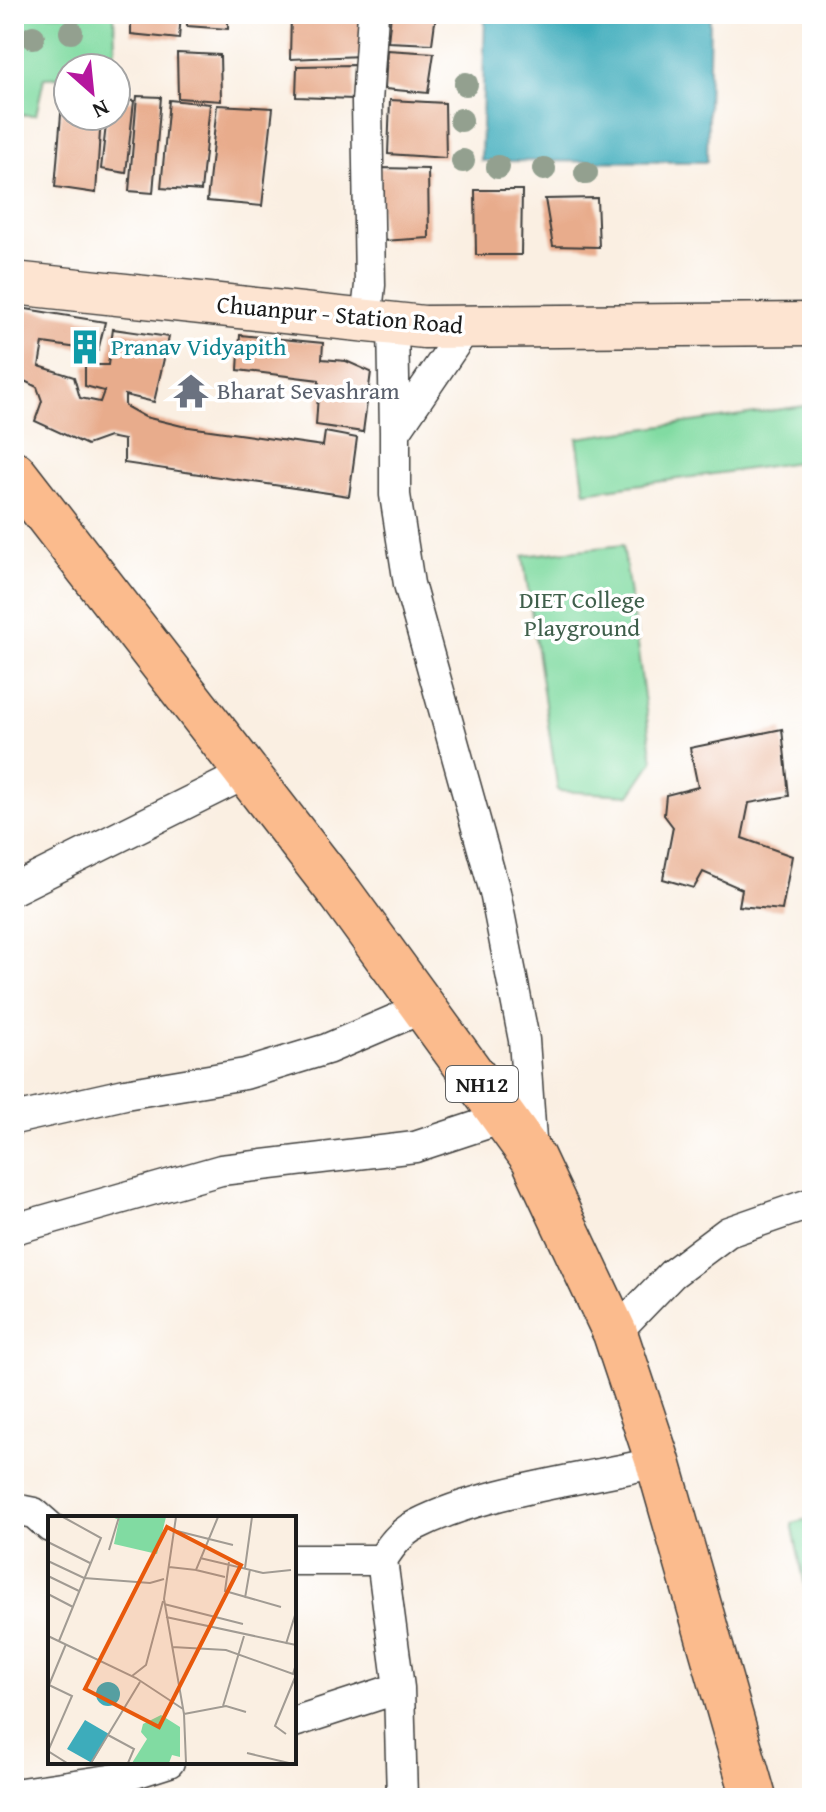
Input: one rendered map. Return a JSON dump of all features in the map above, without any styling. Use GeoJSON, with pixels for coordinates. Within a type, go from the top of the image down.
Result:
{"type":"FeatureCollection","features":[{"type":"Feature","properties":{"kind":"main road","name":"NH12"},"geometry":{"type":"LineString","coordinates":[[14,473],[425,1007],[533,1158],[615,1333],[658,1462],[754,1798]]}},
{"type":"Feature","properties":{"kind":"street"},"geometry":{"type":"LineString","coordinates":[[373,14],[367,102],[370,285],[380,322],[395,432],[395,495],[407,571],[495,892],[524,1040],[533,1158]]}},
{"type":"Feature","properties":{"kind":"street","name":"Chuanpur - Station Road"},"geometry":{"type":"LineString","coordinates":[[14,283],[380,322],[467,326],[812,324]]}},
{"type":"Feature","properties":{"kind":"street"},"geometry":{"type":"LineString","coordinates":[[395,432],[467,326]]}},
{"type":"Feature","properties":{"kind":"street"},"geometry":{"type":"LineString","coordinates":[[14,889],[247,773]]}},
{"type":"Feature","properties":{"kind":"street"},"geometry":{"type":"LineString","coordinates":[[14,1119],[125,1094],[245,1074],[327,1049],[425,1007]]}},
{"type":"Feature","properties":{"kind":"street"},"geometry":{"type":"LineString","coordinates":[[14,1229],[221,1170],[415,1147],[506,1117]]}},
{"type":"Feature","properties":{"kind":"street"},"geometry":{"type":"LineString","coordinates":[[615,1333],[672,1274],[718,1239],[755,1220],[812,1203]]}},
{"type":"Feature","properties":{"kind":"street"},"geometry":{"type":"LineString","coordinates":[[402,1798],[399,1688],[382,1560],[392,1543],[415,1525],[497,1498],[658,1462]]}},
{"type":"Feature","properties":{"kind":"street"},"geometry":{"type":"LineString","coordinates":[[14,1509],[34,1513],[48,1525]]}},
{"type":"Feature","properties":{"kind":"street"},"geometry":{"type":"LineString","coordinates":[[296,1560],[382,1560]]}},
{"type":"Feature","properties":{"kind":"street"},"geometry":{"type":"LineString","coordinates":[[296,1721],[399,1688]]}},
{"type":"Feature","properties":{"kind":"street"},"geometry":{"type":"LineString","coordinates":[[14,1794],[157,1764]]}},
{"type":"Feature","properties":{"kind":"green space"},"geometry":{"type":"Polygon","coordinates":[[[14,14],[114,14],[114,52],[52,52],[52,78],[44,78],[36,115],[14,115],[14,14]]]}},
{"type":"Feature","properties":{"kind":"green space"},"geometry":{"type":"Polygon","coordinates":[[[812,405],[812,460],[585,492],[577,438],[812,405]]]}},
{"type":"Feature","properties":{"kind":"green space","name":"DIET College Playground"},"geometry":{"type":"Polygon","coordinates":[[[623,545],[653,761],[630,795],[558,791],[523,556],[623,545]]]}},
{"type":"Feature","properties":{"kind":"green space"},"geometry":{"type":"Polygon","coordinates":[[[812,1518],[812,1619],[792,1523],[812,1518]]]}},
{"type":"Feature","properties":{"kind":"water"},"geometry":{"type":"Polygon","coordinates":[[[485,14],[710,14],[707,162],[481,161],[485,14]]]}},
{"type":"Feature","properties":{"kind":"building"},"geometry":{"type":"Polygon","coordinates":[[[131,14],[181,14],[179,39],[131,34],[131,14]]]}},
{"type":"Feature","properties":{"kind":"building"},"geometry":{"type":"Polygon","coordinates":[[[187,14],[228,14],[228,29],[187,26],[187,14]]]}},
{"type":"Feature","properties":{"kind":"building"},"geometry":{"type":"Polygon","coordinates":[[[291,14],[362,14],[361,56],[290,59],[291,14]]]}},
{"type":"Feature","properties":{"kind":"building"},"geometry":{"type":"Polygon","coordinates":[[[391,14],[436,14],[432,44],[388,42],[391,14]]]}},
{"type":"Feature","properties":{"kind":"building"},"geometry":{"type":"Polygon","coordinates":[[[387,50],[434,53],[428,93],[385,89],[387,50]]]}},
{"type":"Feature","properties":{"kind":"building"},"geometry":{"type":"Polygon","coordinates":[[[177,53],[220,55],[221,101],[178,98],[177,53]]]}},
{"type":"Feature","properties":{"kind":"building"},"geometry":{"type":"Polygon","coordinates":[[[355,65],[354,99],[296,97],[297,66],[355,65]]]}},
{"type":"Feature","properties":{"kind":"building"},"geometry":{"type":"Polygon","coordinates":[[[137,96],[161,97],[153,193],[129,191],[137,96]]]}},
{"type":"Feature","properties":{"kind":"building"},"geometry":{"type":"Polygon","coordinates":[[[169,100],[210,104],[201,191],[161,188],[169,100]]]}},
{"type":"Feature","properties":{"kind":"building"},"geometry":{"type":"Polygon","coordinates":[[[390,100],[445,103],[446,158],[388,154],[390,100]]]}},
{"type":"Feature","properties":{"kind":"building"},"geometry":{"type":"Polygon","coordinates":[[[217,105],[273,108],[262,206],[207,201],[217,105]]]}},
{"type":"Feature","properties":{"kind":"building"},"geometry":{"type":"Polygon","coordinates":[[[60,132],[100,132],[96,193],[55,187],[60,132]]]}},
{"type":"Feature","properties":{"kind":"building"},"geometry":{"type":"Polygon","coordinates":[[[105,132],[131,132],[126,173],[101,169],[105,132]]]}},
{"type":"Feature","properties":{"kind":"building"},"geometry":{"type":"Polygon","coordinates":[[[379,168],[428,169],[429,238],[382,241],[379,168]]]}},
{"type":"Feature","properties":{"kind":"building"},"geometry":{"type":"Polygon","coordinates":[[[475,190],[522,190],[521,255],[476,255],[475,190]]]}},
{"type":"Feature","properties":{"kind":"building"},"geometry":{"type":"Polygon","coordinates":[[[597,198],[599,247],[553,246],[545,199],[597,198]]]}},
{"type":"Feature","properties":{"kind":"building"},"geometry":{"type":"Polygon","coordinates":[[[14,307],[105,322],[98,351],[43,343],[39,366],[74,377],[80,398],[100,402],[104,391],[85,386],[85,365],[108,365],[113,329],[169,337],[154,402],[125,395],[125,406],[145,417],[182,426],[323,446],[325,432],[357,438],[349,496],[124,463],[124,440],[109,437],[87,445],[35,421],[42,401],[37,387],[14,376],[14,307]]]}},
{"type":"Feature","properties":{"kind":"building"},"geometry":{"type":"Polygon","coordinates":[[[240,335],[323,343],[322,359],[346,361],[371,372],[363,432],[316,425],[319,380],[238,370],[240,335]]]}},
{"type":"Feature","properties":{"kind":"building"},"geometry":{"type":"Polygon","coordinates":[[[782,729],[789,796],[749,803],[742,838],[792,856],[782,910],[739,906],[742,889],[703,872],[694,888],[663,879],[673,827],[664,815],[666,795],[698,787],[690,748],[782,729]]]}},
{"type":"Feature","properties":{"kind":"place","name":"Pranav Vidyapith"},"geometry":{"type":"Point","coordinates":[85,347]}},
{"type":"Feature","properties":{"kind":"place","name":"Bharat Sevashram"},"geometry":{"type":"Point","coordinates":[191,391]}}]}
